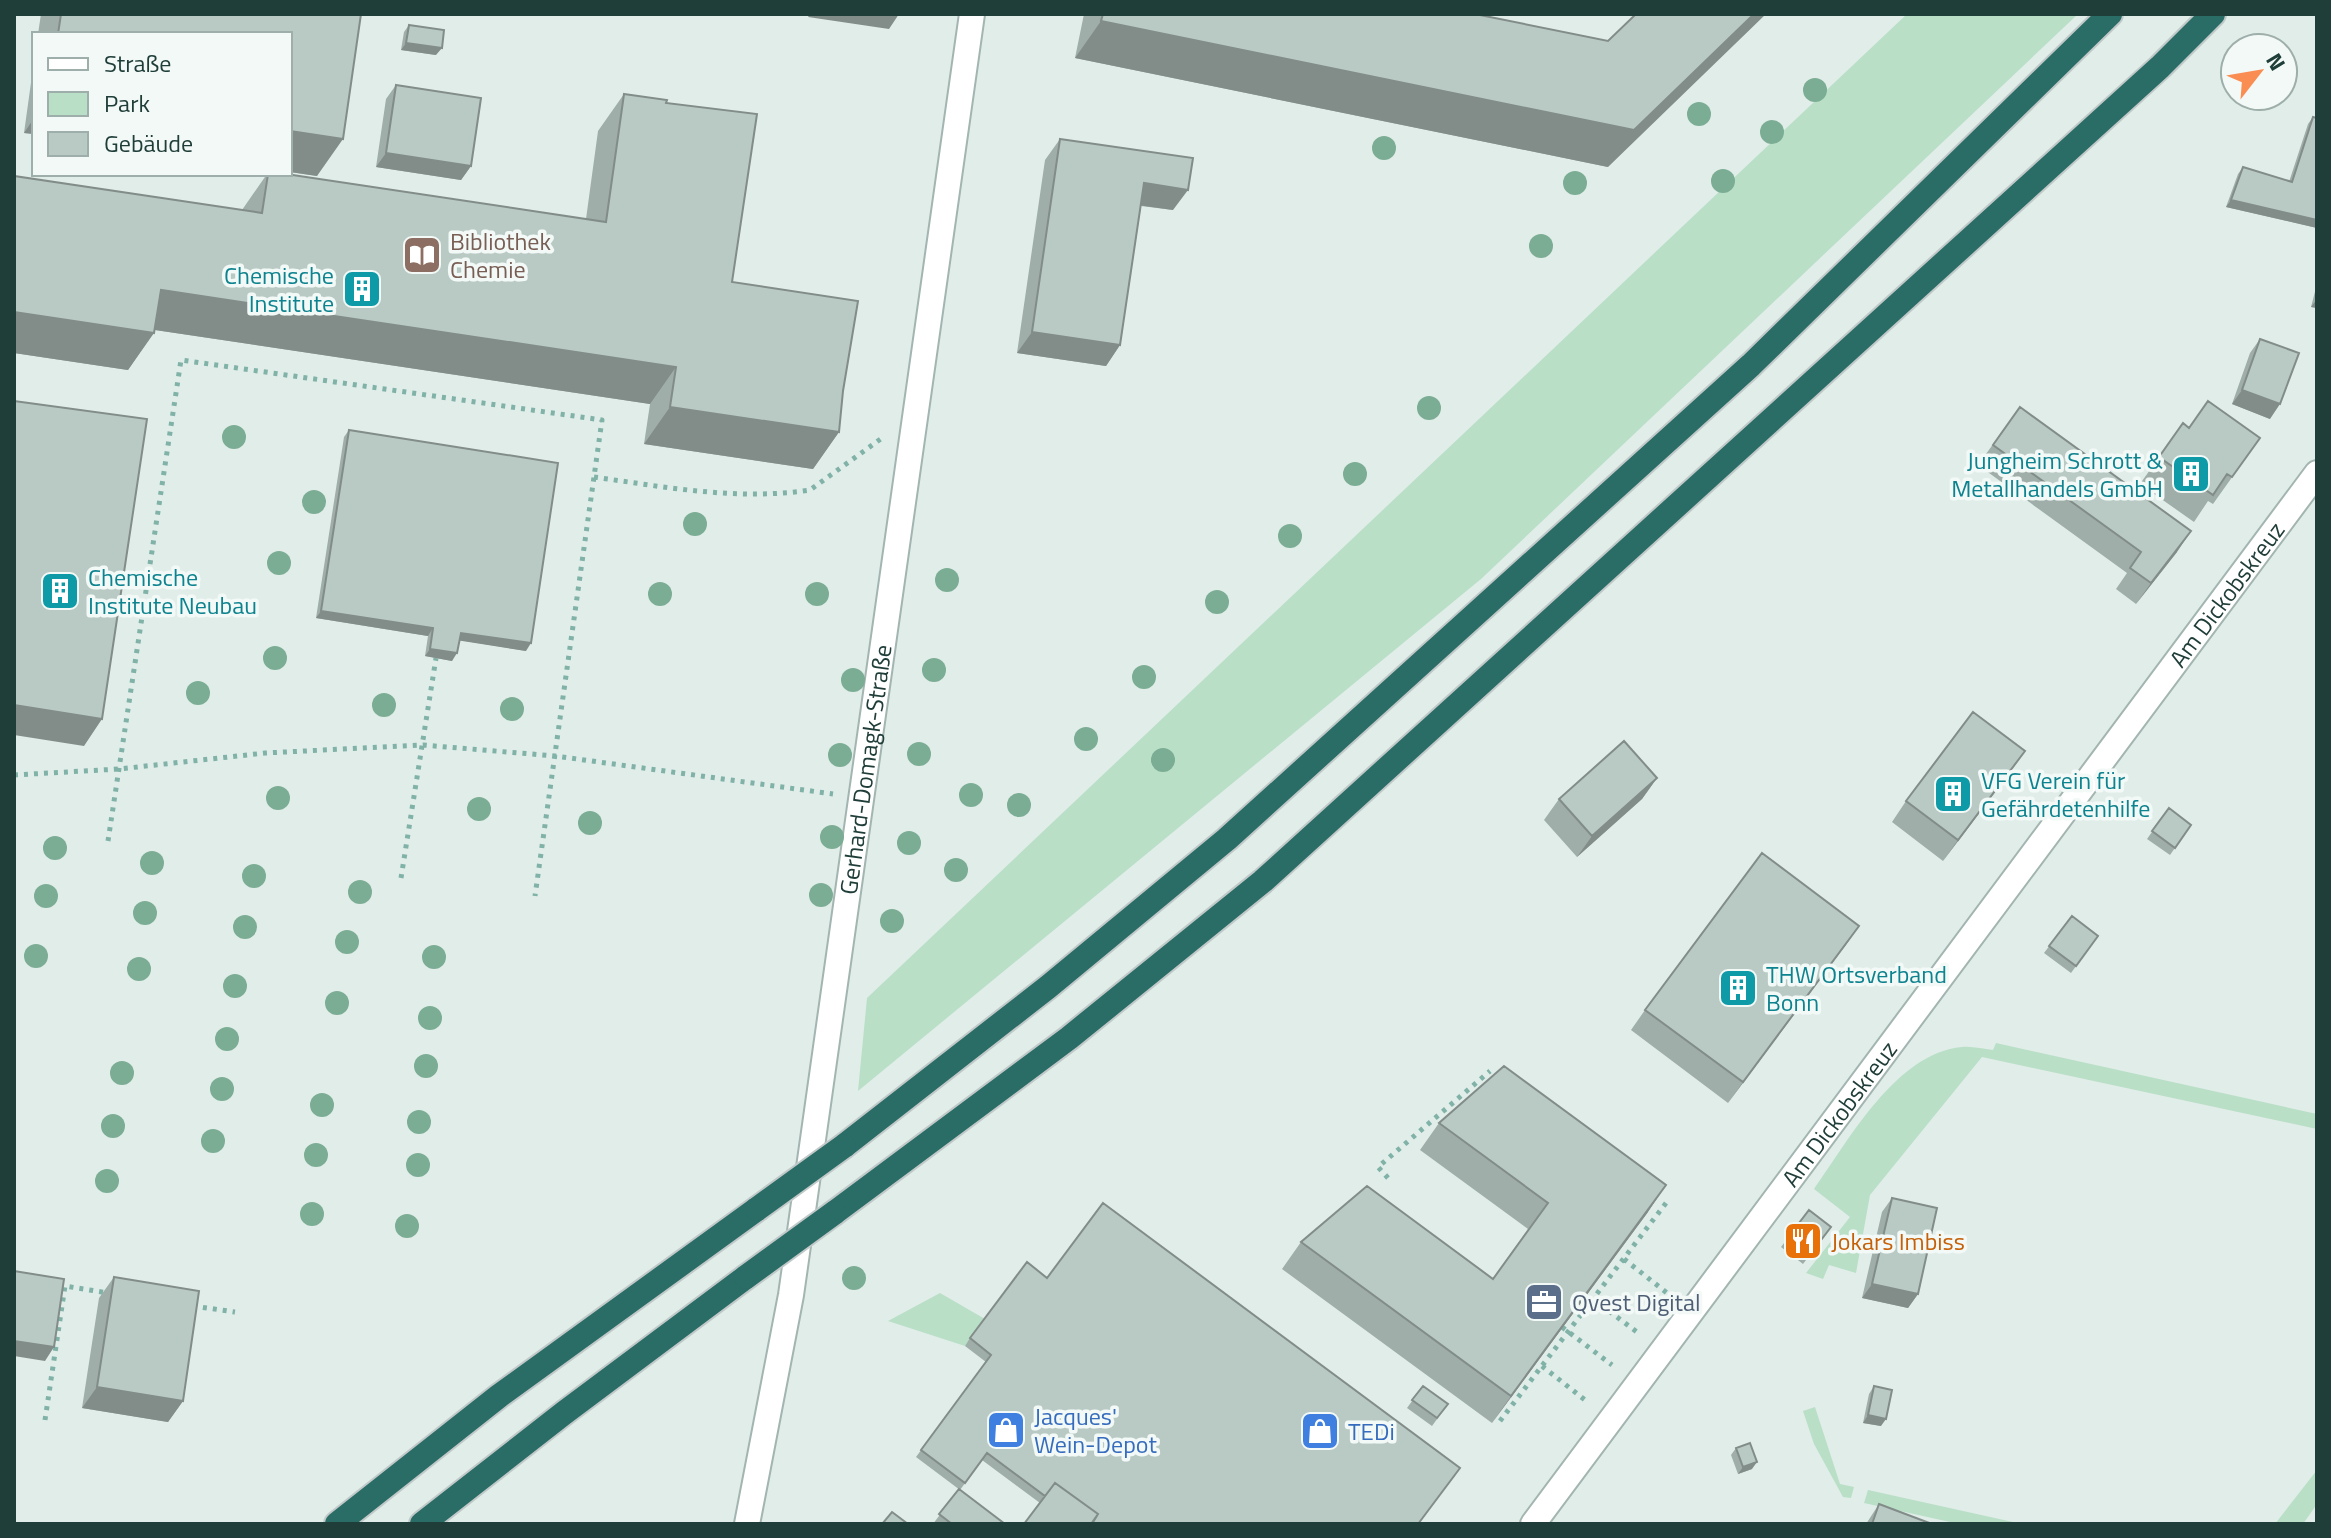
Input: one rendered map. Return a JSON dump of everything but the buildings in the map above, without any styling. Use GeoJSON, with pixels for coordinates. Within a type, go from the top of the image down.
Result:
{"type":"FeatureCollection","features":[{"type":"Feature","properties":{"kind":"highway"},"geometry":{"type":"LineString","coordinates":[[337,1524],[499,1396],[844,1146],[1048,987],[1227,839],[1751,365],[2110,14]]}},
{"type":"Feature","properties":{"kind":"highway"},"geometry":{"type":"LineString","coordinates":[[422,1524],[564,1413],[1069,1038],[1263,881],[1791,404],[2160,67],[2213,14]]}},
{"type":"Feature","properties":{"kind":"street","name":"Gerhard-Domagk-Straße"},"geometry":{"type":"LineString","coordinates":[[747,1524],[791,1295],[972,14]]}},
{"type":"Feature","properties":{"kind":"street","name":"Am Dickobskreuz"},"geometry":{"type":"LineString","coordinates":[[1533,1524],[2317,473]]}},
{"type":"Feature","properties":{"kind":"path"},"geometry":{"type":"LineString","coordinates":[[108,841],[181,360],[602,420],[535,896]]}},
{"type":"Feature","properties":{"kind":"path"},"geometry":{"type":"LineString","coordinates":[[594,477],[685,489],[773,495],[810,490],[880,438],[912,442]]}},
{"type":"Feature","properties":{"kind":"path"},"geometry":{"type":"LineString","coordinates":[[401,878],[436,658]]}},
{"type":"Feature","properties":{"kind":"path"},"geometry":{"type":"LineString","coordinates":[[14,775],[119,769],[265,753],[423,745],[555,756],[862,798]]}},
{"type":"Feature","properties":{"kind":"path"},"geometry":{"type":"LineString","coordinates":[[1388,1178],[1378,1167],[1490,1071]]}},
{"type":"Feature","properties":{"kind":"path"},"geometry":{"type":"LineString","coordinates":[[1500,1421],[1666,1203]]}},
{"type":"Feature","properties":{"kind":"path"},"geometry":{"type":"LineString","coordinates":[[1624,1259],[1692,1312]]}},
{"type":"Feature","properties":{"kind":"path"},"geometry":{"type":"LineString","coordinates":[[45,1420],[65,1286],[111,1293]]}},
{"type":"Feature","properties":{"kind":"path"},"geometry":{"type":"LineString","coordinates":[[1593,1299],[1663,1351]]}},
{"type":"Feature","properties":{"kind":"path"},"geometry":{"type":"LineString","coordinates":[[188,1305],[235,1312]]}},
{"type":"Feature","properties":{"kind":"path"},"geometry":{"type":"LineString","coordinates":[[1562,1327],[1638,1384]]}},
{"type":"Feature","properties":{"kind":"path"},"geometry":{"type":"LineString","coordinates":[[1542,1366],[1611,1420]]}},
{"type":"Feature","properties":{"kind":"green space"},"geometry":{"type":"Polygon","coordinates":[[[1907,14],[2078,14],[1481,579],[858,1091],[867,998],[1907,14]]]}},
{"type":"Feature","properties":{"kind":"green space"},"geometry":{"type":"Polygon","coordinates":[[[1996,1043],[2317,1114],[2317,1129],[1982,1057],[1870,1195],[1856,1273],[1829,1265],[1823,1279],[1806,1273],[1850,1217],[1814,1189],[1876,1102],[1916,1065],[1938,1053],[1962,1047],[1993,1050],[1996,1043]]]}},
{"type":"Feature","properties":{"kind":"green space"},"geometry":{"type":"Polygon","coordinates":[[[940,1293],[985,1319],[965,1346],[888,1321],[940,1293]]]}},
{"type":"Feature","properties":{"kind":"green space"},"geometry":{"type":"Polygon","coordinates":[[[1815,1407],[1840,1484],[1854,1487],[1851,1498],[1843,1497],[1814,1444],[1803,1411],[1815,1407]]]}},
{"type":"Feature","properties":{"kind":"green space"},"geometry":{"type":"Polygon","coordinates":[[[2317,1470],[2317,1504],[2303,1524],[2275,1524],[2317,1470]]]}},
{"type":"Feature","properties":{"kind":"green space"},"geometry":{"type":"Polygon","coordinates":[[[1868,1490],[2022,1524],[1959,1524],[1864,1503],[1868,1490]]]}},
{"type":"Feature","properties":{"kind":"place","name":"Bibliothek Chemie"},"geometry":{"type":"Point","coordinates":[422,255]}},
{"type":"Feature","properties":{"kind":"place","name":"Chemische Institute"},"geometry":{"type":"Point","coordinates":[362,289]}},
{"type":"Feature","properties":{"kind":"place","name":"Jungheim Schrott & Metallhandels GmbH"},"geometry":{"type":"Point","coordinates":[2191,474]}},
{"type":"Feature","properties":{"kind":"place","name":"Chemische Institute Neubau"},"geometry":{"type":"Point","coordinates":[60,591]}},
{"type":"Feature","properties":{"kind":"place","name":"VFG Verein für Gefährdetenhilfe"},"geometry":{"type":"Point","coordinates":[1953,794]}},
{"type":"Feature","properties":{"kind":"place","name":"THW Ortsverband Bonn"},"geometry":{"type":"Point","coordinates":[1738,988]}},
{"type":"Feature","properties":{"kind":"place","name":"Jokars Imbiss"},"geometry":{"type":"Point","coordinates":[1803,1241]}},
{"type":"Feature","properties":{"kind":"place","name":"Qvest Digital"},"geometry":{"type":"Point","coordinates":[1544,1302]}},
{"type":"Feature","properties":{"kind":"place","name":"Jacques' Wein-Depot"},"geometry":{"type":"Point","coordinates":[1006,1430]}},
{"type":"Feature","properties":{"kind":"place","name":"TEDi"},"geometry":{"type":"Point","coordinates":[1320,1431]}}]}
